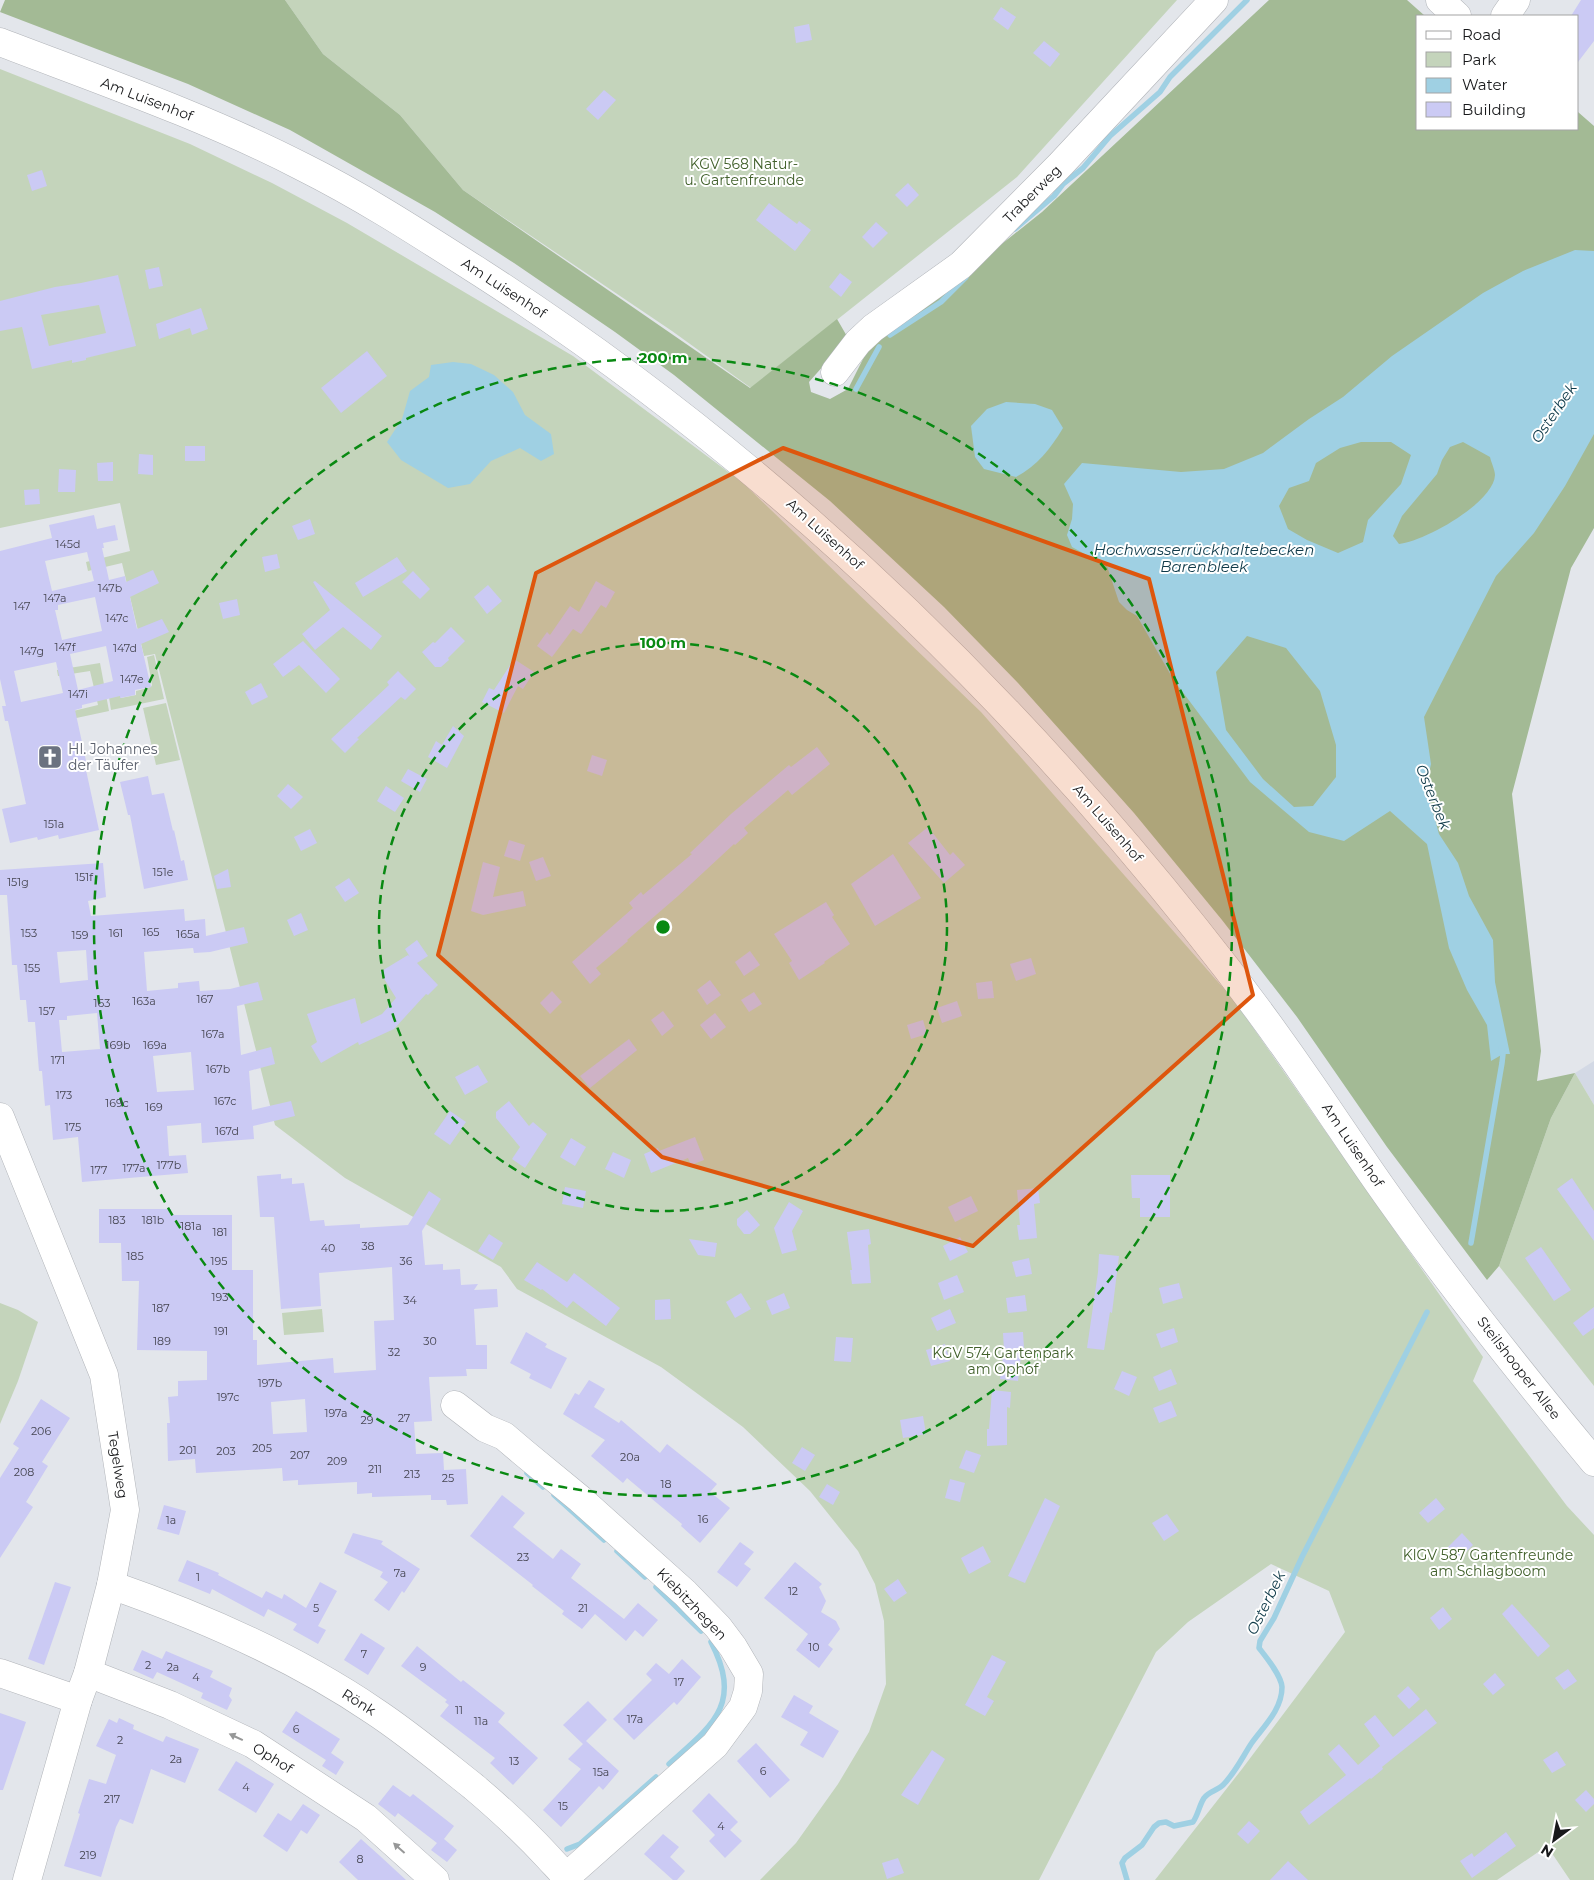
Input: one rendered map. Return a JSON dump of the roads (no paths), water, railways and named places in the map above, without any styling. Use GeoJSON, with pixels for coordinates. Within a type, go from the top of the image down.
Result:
{"type":"FeatureCollection","features":[{"type":"Feature","properties":{"kind":"street","name":"Traberweg"},"geometry":{"type":"LineString","coordinates":[[835,372],[858,342],[873,328],[961,265],[1061,164],[1214,0]]}},
{"type":"Feature","properties":{"kind":"street"},"geometry":{"type":"LineString","coordinates":[[1440,0],[1455,15]]}},
{"type":"Feature","properties":{"kind":"street"},"geometry":{"type":"LineString","coordinates":[[1506,15],[1516,0]]}},
{"type":"Feature","properties":{"kind":"street","name":"Am Luisenhof"},"geometry":{"type":"LineString","coordinates":[[0,42],[221,127],[305,168],[395,218],[535,308],[625,371],[776,490],[866,570],[945,646],[1040,745],[1143,863],[1245,993],[1444,1274]]}},
{"type":"Feature","properties":{"kind":"street","name":"Tegelweg"},"geometry":{"type":"LineString","coordinates":[[0,1117],[104,1375],[126,1510],[111,1585],[88,1673],[78,1700],[27,1880]]}},
{"type":"Feature","properties":{"kind":"street","name":"Steilshooper Allee"},"geometry":{"type":"LineString","coordinates":[[1444,1274],[1594,1462]]}},
{"type":"Feature","properties":{"kind":"street","name":"Kiebitzhegen"},"geometry":{"type":"LineString","coordinates":[[455,1405],[485,1428],[504,1436],[580,1499],[685,1593],[718,1627],[734,1647],[749,1674],[748,1690],[743,1707],[715,1745],[568,1878]]}},
{"type":"Feature","properties":{"kind":"street","name":"Rönk"},"geometry":{"type":"LineString","coordinates":[[111,1585],[176,1608],[246,1639],[307,1670],[373,1710],[492,1802],[568,1878]]}},
{"type":"Feature","properties":{"kind":"street"},"geometry":{"type":"LineString","coordinates":[[0,1673],[78,1700]]}},
{"type":"Feature","properties":{"kind":"street","name":"Ophof"},"geometry":{"type":"LineString","coordinates":[[88,1673],[170,1705],[253,1744],[366,1818],[435,1880]]}},
{"type":"Feature","properties":{"kind":"water","name":"Hochwasserrückhaltebecken Barenbleek"},"geometry":{"type":"Polygon","coordinates":[[[1575,250],[1594,251],[1594,434],[1565,486],[1534,533],[1496,576],[1424,717],[1431,764],[1426,787],[1439,834],[1458,863],[1469,896],[1493,940],[1495,982],[1510,1054],[1503,1054],[1491,1061],[1487,1025],[1467,990],[1449,948],[1427,844],[1390,811],[1344,841],[1309,832],[1250,782],[1173,679],[1137,616],[1119,602],[1107,566],[1072,547],[1067,535],[1072,519],[1073,504],[1064,484],[1082,463],[1181,472],[1224,469],[1263,453],[1343,397],[1392,356],[1483,293],[1523,271],[1575,250]],[[1361,442],[1340,448],[1316,463],[1309,481],[1289,488],[1279,506],[1288,529],[1307,540],[1338,553],[1363,542],[1368,520],[1401,484],[1411,455],[1391,442],[1361,442]],[[1463,442],[1450,447],[1442,460],[1437,474],[1402,516],[1393,536],[1399,544],[1410,542],[1440,529],[1471,509],[1492,486],[1495,475],[1490,457],[1463,442]],[[1247,636],[1216,672],[1226,730],[1263,779],[1294,807],[1313,806],[1336,777],[1336,745],[1320,691],[1286,648],[1247,636]]]}},
{"type":"Feature","properties":{"kind":"water"},"geometry":{"type":"Polygon","coordinates":[[[453,362],[471,364],[494,375],[513,392],[525,415],[551,434],[554,454],[541,461],[520,448],[491,461],[470,484],[448,488],[401,460],[387,442],[402,419],[410,391],[429,377],[431,365],[453,362]]]}},
{"type":"Feature","properties":{"kind":"water"},"geometry":{"type":"Polygon","coordinates":[[[1006,402],[1035,404],[1052,410],[1063,428],[1043,456],[1031,468],[1016,477],[984,469],[975,457],[971,426],[987,409],[1006,402]]]}},
{"type":"Feature","properties":{"kind":"waterway"},"geometry":{"type":"LineString","coordinates":[[1015,229],[1054,196],[1063,184],[1083,168],[1110,136],[1160,92],[1170,77],[1247,0]]}},
{"type":"Feature","properties":{"kind":"waterway"},"geometry":{"type":"LineString","coordinates":[[890,335],[941,302],[966,277]]}},
{"type":"Feature","properties":{"kind":"waterway"},"geometry":{"type":"LineString","coordinates":[[856,389],[879,347]]}},
{"type":"Feature","properties":{"kind":"waterway","name":"Osterbek"},"geometry":{"type":"LineString","coordinates":[[1471,1243],[1502,1063],[1503,1054],[1501,1048]]}},
{"type":"Feature","properties":{"kind":"waterway","name":"Osterbek"},"geometry":{"type":"LineString","coordinates":[[1127,1880],[1122,1863],[1125,1858],[1142,1845],[1154,1827],[1159,1823],[1166,1822],[1174,1826],[1193,1822],[1204,1798],[1221,1787],[1227,1780],[1275,1711],[1281,1695],[1281,1682],[1273,1666],[1259,1648],[1260,1641],[1274,1618],[1302,1557],[1427,1312]]}},
{"type":"Feature","properties":{"kind":"waterway"},"geometry":{"type":"LineString","coordinates":[[527,1473],[543,1487]]}},
{"type":"Feature","properties":{"kind":"waterway"},"geometry":{"type":"LineString","coordinates":[[554,1495],[604,1540]]}},
{"type":"Feature","properties":{"kind":"waterway"},"geometry":{"type":"LineString","coordinates":[[617,1551],[645,1577]]}},
{"type":"Feature","properties":{"kind":"waterway"},"geometry":{"type":"LineString","coordinates":[[656,1587],[701,1631]]}},
{"type":"Feature","properties":{"kind":"waterway"},"geometry":{"type":"LineString","coordinates":[[669,1764],[710,1725],[718,1712],[723,1698],[724,1682],[720,1663],[711,1642]]}},
{"type":"Feature","properties":{"kind":"waterway"},"geometry":{"type":"LineString","coordinates":[[567,1849],[580,1844],[656,1777]]}},
{"type":"Feature","properties":{"kind":"place","name":"Hl. Johannes der Täufer"},"geometry":{"type":"Point","coordinates":[50,757]}},
{"type":"Feature","properties":{"kind":"park label","name":"KGV 568 Natur- u. Gartenfreunde"},"geometry":{"type":"Point","coordinates":[744,172]}},
{"type":"Feature","properties":{"kind":"park label","name":"KGV 574 Gartenpark am Ophof"},"geometry":{"type":"Point","coordinates":[1003,1362]}},
{"type":"Feature","properties":{"kind":"park label","name":"KlGV 587 Gartenfreunde am Schlagboom"},"geometry":{"type":"Point","coordinates":[1488,1564]}}]}
